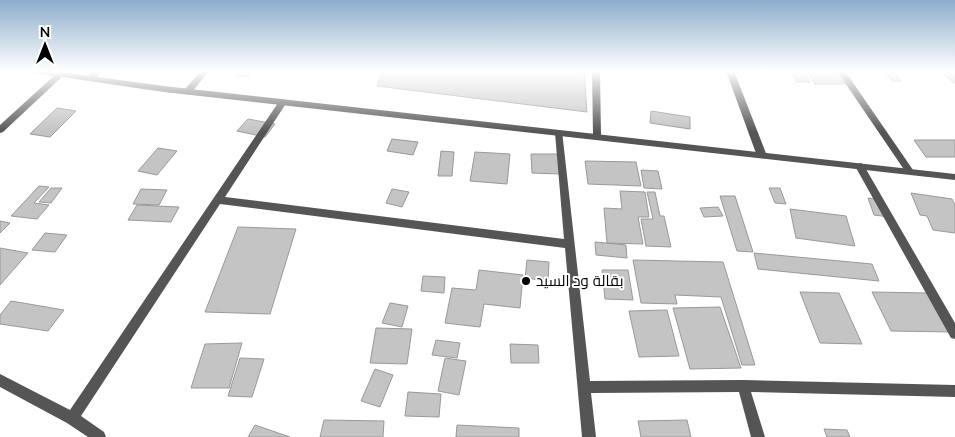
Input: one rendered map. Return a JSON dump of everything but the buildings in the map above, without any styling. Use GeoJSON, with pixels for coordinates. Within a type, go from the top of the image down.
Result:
{"type":"FeatureCollection","features":[{"type":"Feature","properties":{"kind":"street"},"geometry":{"type":"LineString","coordinates":[[0,130],[42,91]]}},
{"type":"Feature","properties":{"kind":"street"},"geometry":{"type":"LineString","coordinates":[[191,91],[955,177]]}},
{"type":"Feature","properties":{"kind":"street"},"geometry":{"type":"LineString","coordinates":[[596,91],[597,136]]}},
{"type":"Feature","properties":{"kind":"street"},"geometry":{"type":"LineString","coordinates":[[738,91],[762,156]]}},
{"type":"Feature","properties":{"kind":"street"},"geometry":{"type":"LineString","coordinates":[[855,91],[910,172]]}},
{"type":"Feature","properties":{"kind":"street"},"geometry":{"type":"LineString","coordinates":[[72,418],[283,102]]}},
{"type":"Feature","properties":{"kind":"street"},"geometry":{"type":"LineString","coordinates":[[559,133],[582,387],[589,437]]}},
{"type":"Feature","properties":{"kind":"street"},"geometry":{"type":"LineString","coordinates":[[860,166],[955,334]]}},
{"type":"Feature","properties":{"kind":"street"},"geometry":{"type":"LineString","coordinates":[[218,200],[569,244]]}},
{"type":"Feature","properties":{"kind":"street"},"geometry":{"type":"LineString","coordinates":[[0,380],[72,418],[99,437]]}},
{"type":"Feature","properties":{"kind":"street"},"geometry":{"type":"LineString","coordinates":[[582,387],[743,386],[955,391]]}},
{"type":"Feature","properties":{"kind":"street"},"geometry":{"type":"LineString","coordinates":[[743,386],[758,437]]}},
{"type":"Feature","properties":{"kind":"place","name":"بقالة ود السيد"},"geometry":{"type":"Point","coordinates":[526,281]}}]}
